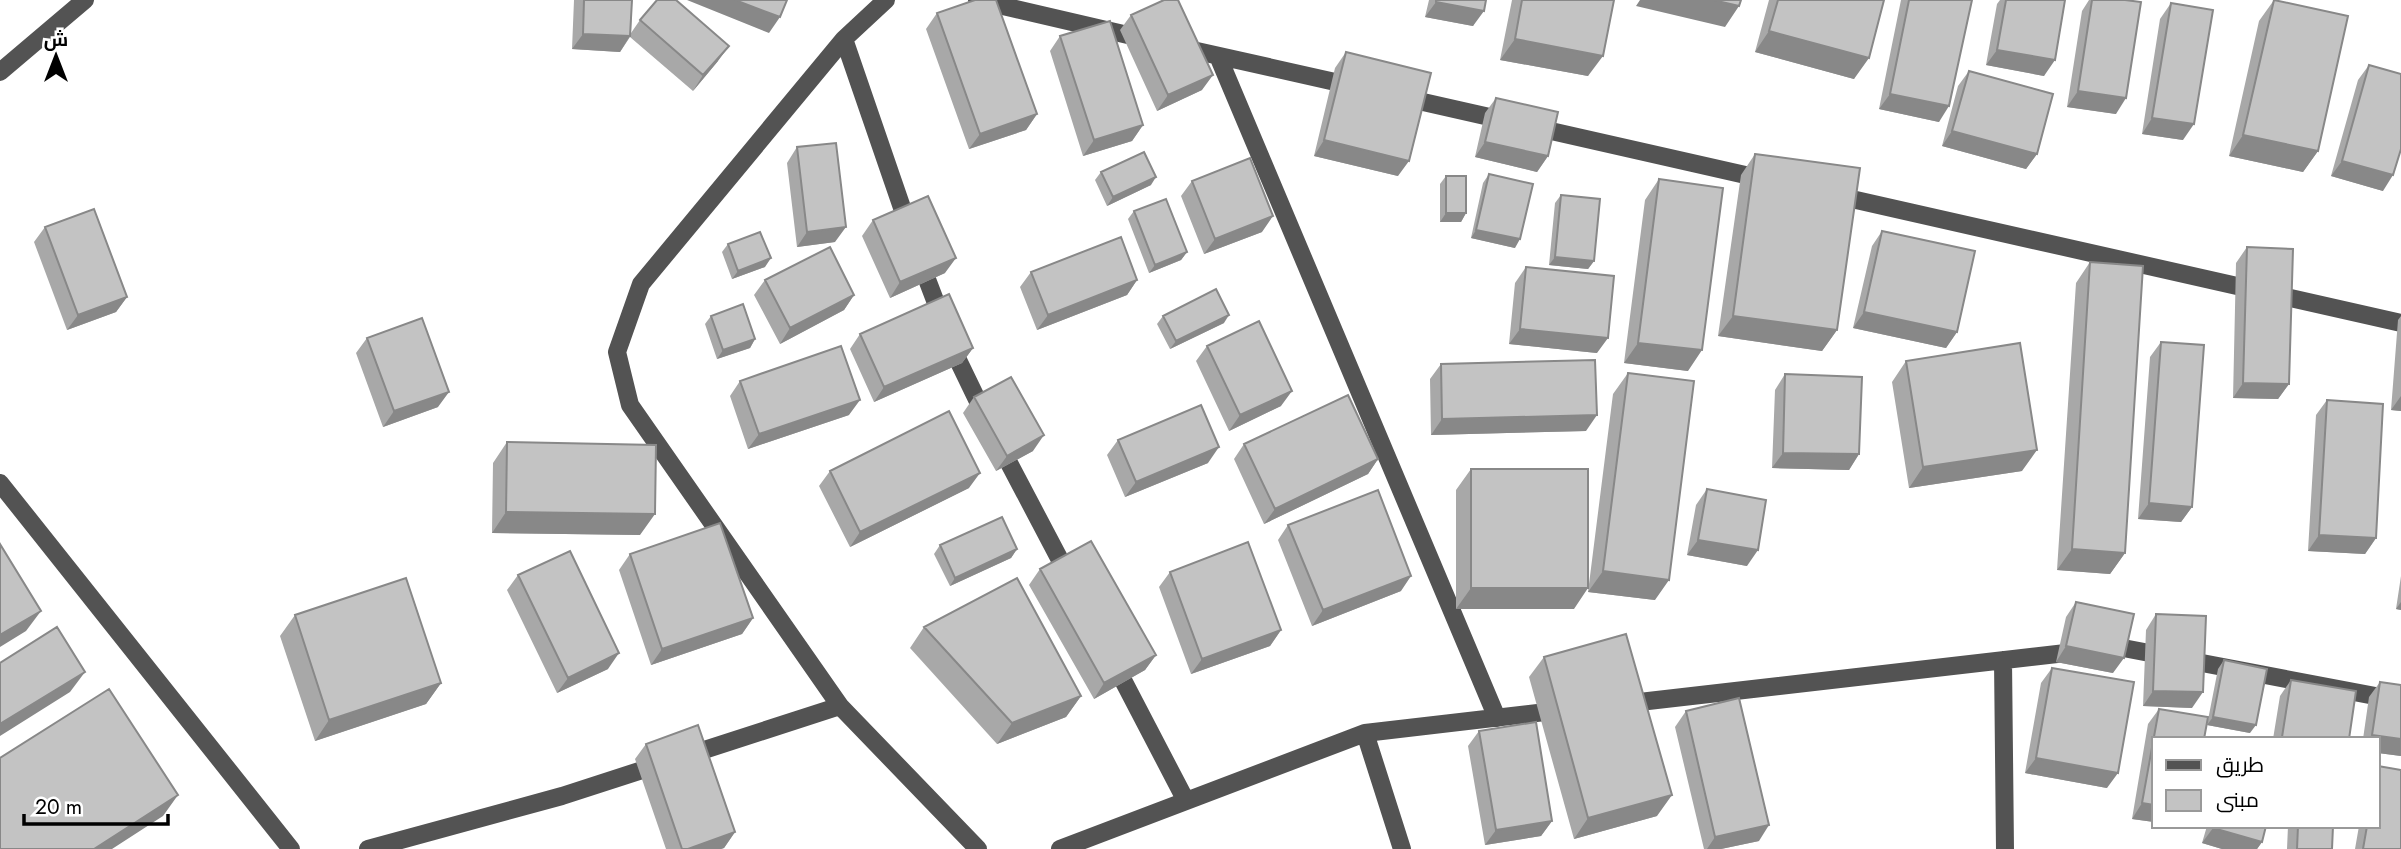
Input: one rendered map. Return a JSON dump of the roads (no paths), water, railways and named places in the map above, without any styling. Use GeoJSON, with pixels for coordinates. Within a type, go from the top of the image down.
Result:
{"type":"FeatureCollection","features":[{"type":"Feature","properties":{"kind":"street"},"geometry":{"type":"LineString","coordinates":[[0,72],[85,0]]}},
{"type":"Feature","properties":{"kind":"street"},"geometry":{"type":"LineString","coordinates":[[886,0],[844,39],[641,284],[617,352],[630,405],[840,706],[978,849]]}},
{"type":"Feature","properties":{"kind":"street"},"geometry":{"type":"LineString","coordinates":[[977,0],[1776,182]]}},
{"type":"Feature","properties":{"kind":"street"},"geometry":{"type":"LineString","coordinates":[[844,39],[957,358],[1077,593]]}},
{"type":"Feature","properties":{"kind":"street"},"geometry":{"type":"LineString","coordinates":[[1218,56],[1497,718]]}},
{"type":"Feature","properties":{"kind":"street"},"geometry":{"type":"LineString","coordinates":[[1816,191],[2401,323]]}},
{"type":"Feature","properties":{"kind":"street"},"geometry":{"type":"LineString","coordinates":[[0,483],[291,849]]}},
{"type":"Feature","properties":{"kind":"street"},"geometry":{"type":"LineString","coordinates":[[1103,642],[1186,801]]}},
{"type":"Feature","properties":{"kind":"street"},"geometry":{"type":"LineString","coordinates":[[1607,705],[2118,647],[2401,701]]}},
{"type":"Feature","properties":{"kind":"street"},"geometry":{"type":"LineString","coordinates":[[2003,660],[2005,849]]}},
{"type":"Feature","properties":{"kind":"street"},"geometry":{"type":"LineString","coordinates":[[368,849],[562,796],[840,706]]}},
{"type":"Feature","properties":{"kind":"street"},"geometry":{"type":"LineString","coordinates":[[1059,849],[1365,733],[1580,708]]}},
{"type":"Feature","properties":{"kind":"street"},"geometry":{"type":"LineString","coordinates":[[1365,733],[1402,849]]}}]}
